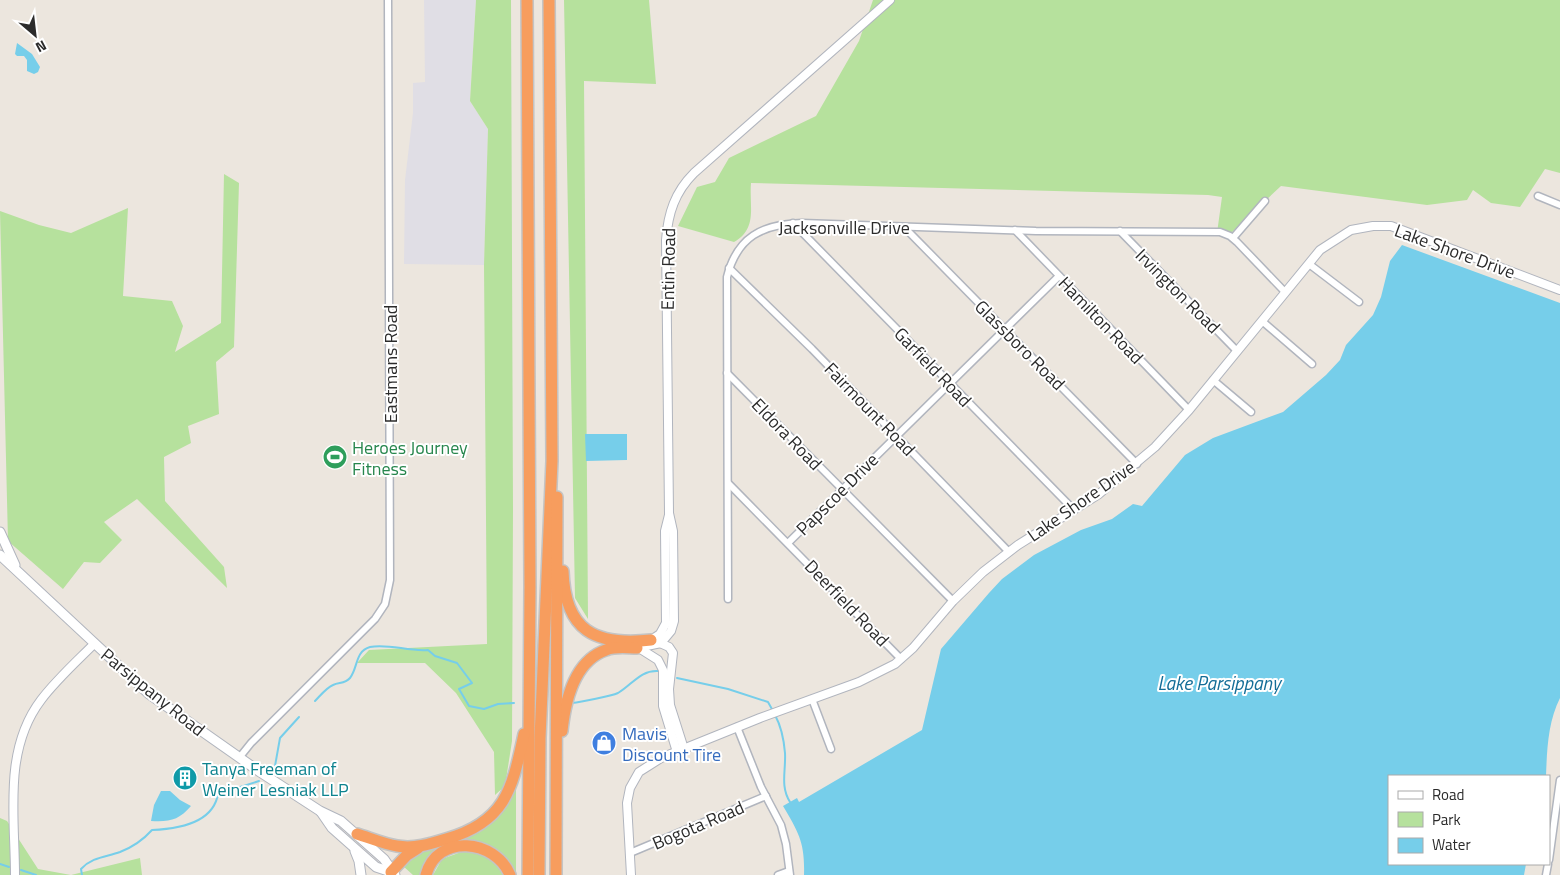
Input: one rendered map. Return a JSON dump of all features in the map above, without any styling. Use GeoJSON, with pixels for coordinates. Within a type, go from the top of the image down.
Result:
{"type":"FeatureCollection","features":[{"type":"Feature","properties":{"kind":"highway"},"geometry":{"type":"LineString","coordinates":[[527,0],[530,710],[528,875]]}},
{"type":"Feature","properties":{"kind":"highway"},"geometry":{"type":"LineString","coordinates":[[539,875],[540,738],[552,461],[550,0]]}},
{"type":"Feature","properties":{"kind":"highway"},"geometry":{"type":"LineString","coordinates":[[552,461],[557,489],[556,875]]}},
{"type":"Feature","properties":{"kind":"highway"},"geometry":{"type":"LineString","coordinates":[[556,542],[563,559],[568,606],[576,622],[586,631],[603,639],[656,641]]}},
{"type":"Feature","properties":{"kind":"highway"},"geometry":{"type":"LineString","coordinates":[[555,785],[564,710],[575,680],[585,665],[601,652],[612,648],[637,648]]}},
{"type":"Feature","properties":{"kind":"highway"},"geometry":{"type":"LineString","coordinates":[[391,874],[407,855],[420,847],[470,831],[485,823],[492,816],[501,805],[513,779],[530,710]]}},
{"type":"Feature","properties":{"kind":"highway"},"geometry":{"type":"LineString","coordinates":[[354,839],[395,846],[420,847]]}},
{"type":"Feature","properties":{"kind":"highway"},"geometry":{"type":"LineString","coordinates":[[426,875],[430,864],[441,852],[453,846],[463,845],[489,851],[503,862],[510,875]]}},
{"type":"Feature","properties":{"kind":"main road"},"geometry":{"type":"LineString","coordinates":[[0,532],[5,547],[24,577]]}},
{"type":"Feature","properties":{"kind":"main road","name":"Parsippany Road"},"geometry":{"type":"LineString","coordinates":[[0,555],[149,694],[239,758],[320,811],[341,821],[354,839],[384,859],[391,874]]}},
{"type":"Feature","properties":{"kind":"main road"},"geometry":{"type":"LineString","coordinates":[[354,839],[360,861],[361,875]]}},
{"type":"Feature","properties":{"kind":"street","name":"Eastmans Road"},"geometry":{"type":"LineString","coordinates":[[239,758],[251,743],[375,619],[388,595],[390,580],[388,0]]}},
{"type":"Feature","properties":{"kind":"street","name":"Entin Road"},"geometry":{"type":"LineString","coordinates":[[656,641],[666,623],[665,532],[669,513],[666,240],[669,213],[676,196],[694,172],[890,0]]}},
{"type":"Feature","properties":{"kind":"street"},"geometry":{"type":"LineString","coordinates":[[1538,196],[1560,205]]}},
{"type":"Feature","properties":{"kind":"street"},"geometry":{"type":"LineString","coordinates":[[1265,201],[1233,238],[1285,292]]}},
{"type":"Feature","properties":{"kind":"street","name":"Jacksonville Drive"},"geometry":{"type":"LineString","coordinates":[[728,599],[729,484],[726,286],[729,268],[742,246],[755,233],[772,225],[793,223],[1015,230],[1220,232],[1233,238]]}},
{"type":"Feature","properties":{"kind":"street","name":"Garfield Road"},"geometry":{"type":"LineString","coordinates":[[793,223],[1074,510]]}},
{"type":"Feature","properties":{"kind":"street","name":"Lake Shore Drive"},"geometry":{"type":"LineString","coordinates":[[630,853],[627,797],[639,772],[654,762],[681,750],[775,712],[881,673],[901,659],[953,601],[983,572],[1009,552],[1099,494],[1137,464],[1189,410],[1320,250],[1342,234],[1360,228],[1388,226],[1560,290]]}},
{"type":"Feature","properties":{"kind":"street","name":"Glassboro Road"},"geometry":{"type":"LineString","coordinates":[[904,227],[1137,464]]}},
{"type":"Feature","properties":{"kind":"street","name":"Hamilton Road"},"geometry":{"type":"LineString","coordinates":[[1015,230],[1189,410]]}},
{"type":"Feature","properties":{"kind":"street","name":"Irvington Road"},"geometry":{"type":"LineString","coordinates":[[1120,231],[1237,351]]}},
{"type":"Feature","properties":{"kind":"street"},"geometry":{"type":"LineString","coordinates":[[1309,264],[1359,302]]}},
{"type":"Feature","properties":{"kind":"street","name":"Fairmount Road"},"geometry":{"type":"LineString","coordinates":[[729,268],[812,348],[1009,552]]}},
{"type":"Feature","properties":{"kind":"street","name":"Papscoe Drive"},"geometry":{"type":"LineString","coordinates":[[788,543],[1059,276]]}},
{"type":"Feature","properties":{"kind":"street"},"geometry":{"type":"LineString","coordinates":[[1262,321],[1312,364]]}},
{"type":"Feature","properties":{"kind":"street","name":"Eldora Road"},"geometry":{"type":"LineString","coordinates":[[727,373],[953,601]]}},
{"type":"Feature","properties":{"kind":"street"},"geometry":{"type":"LineString","coordinates":[[1214,380],[1251,412]]}},
{"type":"Feature","properties":{"kind":"street","name":"Deerfield Road"},"geometry":{"type":"LineString","coordinates":[[729,484],[901,659]]}},
{"type":"Feature","properties":{"kind":"street"},"geometry":{"type":"LineString","coordinates":[[637,648],[656,641],[669,647],[673,653],[669,689],[670,705],[681,750]]}},
{"type":"Feature","properties":{"kind":"street"},"geometry":{"type":"LineString","coordinates":[[15,875],[14,775],[20,740],[40,701],[94,644]]}},
{"type":"Feature","properties":{"kind":"street"},"geometry":{"type":"LineString","coordinates":[[637,648],[652,656],[663,670],[663,706],[681,750]]}},
{"type":"Feature","properties":{"kind":"street"},"geometry":{"type":"LineString","coordinates":[[812,699],[831,749]]}},
{"type":"Feature","properties":{"kind":"street"},"geometry":{"type":"LineString","coordinates":[[738,727],[784,836],[789,873],[778,875]]}},
{"type":"Feature","properties":{"kind":"street"},"geometry":{"type":"LineString","coordinates":[[1550,850],[1560,780]]}},
{"type":"Feature","properties":{"kind":"street","name":"Bogota Road"},"geometry":{"type":"LineString","coordinates":[[630,853],[766,796]]}},
{"type":"Feature","properties":{"kind":"street"},"geometry":{"type":"LineString","coordinates":[[630,853],[631,875]]}},
{"type":"Feature","properties":{"kind":"shaded area"},"geometry":{"type":"Polygon","coordinates":[[[424,0],[476,0],[470,101],[488,129],[484,265],[404,264],[405,180],[413,113],[413,83],[425,82],[424,0]]]}},
{"type":"Feature","properties":{"kind":"green space"},"geometry":{"type":"Polygon","coordinates":[[[476,0],[511,0],[512,741],[505,786],[495,795],[494,752],[456,693],[425,663],[357,663],[369,650],[487,644],[484,265],[488,129],[470,101],[476,0]]]}},
{"type":"Feature","properties":{"kind":"green space"},"geometry":{"type":"Polygon","coordinates":[[[564,0],[649,0],[656,84],[584,81],[588,619],[575,598],[564,0]]]}},
{"type":"Feature","properties":{"kind":"green space"},"geometry":{"type":"Polygon","coordinates":[[[873,0],[1560,0],[1560,173],[1545,169],[1520,207],[1491,203],[1473,190],[1467,200],[1427,205],[1281,186],[1229,235],[1217,233],[1222,197],[1208,195],[751,183],[751,216],[749,224],[742,236],[734,242],[678,226],[697,187],[715,182],[729,158],[816,116],[859,41],[873,0]]]}},
{"type":"Feature","properties":{"kind":"green space"},"geometry":{"type":"Polygon","coordinates":[[[224,174],[239,183],[234,347],[216,362],[219,414],[188,426],[191,443],[164,457],[165,501],[224,567],[227,588],[137,499],[104,522],[122,540],[100,563],[84,562],[63,589],[8,541],[0,211],[39,225],[71,233],[128,208],[123,296],[172,301],[183,326],[175,352],[221,323],[224,174]]]}},
{"type":"Feature","properties":{"kind":"green space"},"geometry":{"type":"Polygon","coordinates":[[[514,789],[516,790],[516,875],[514,875],[511,868],[456,844],[423,875],[413,875],[403,866],[416,854],[480,832],[502,812],[514,789]]]}},
{"type":"Feature","properties":{"kind":"green space"},"geometry":{"type":"Polygon","coordinates":[[[0,818],[7,821],[38,869],[71,875],[0,875],[0,818]]]}},
{"type":"Feature","properties":{"kind":"green space"},"geometry":{"type":"Polygon","coordinates":[[[464,851],[488,858],[506,875],[433,875],[442,859],[464,851]]]}},
{"type":"Feature","properties":{"kind":"green space"},"geometry":{"type":"Polygon","coordinates":[[[140,858],[142,875],[71,875],[140,858]]]}},
{"type":"Feature","properties":{"kind":"water"},"geometry":{"type":"Polygon","coordinates":[[[17,43],[32,54],[40,67],[38,72],[34,74],[27,71],[27,60],[24,56],[17,56],[15,54],[17,43]]]}},
{"type":"Feature","properties":{"kind":"water","name":"Lake Parsippany"},"geometry":{"type":"Polygon","coordinates":[[[1402,245],[1560,303],[1560,698],[1551,726],[1546,775],[1388,775],[1388,865],[1526,865],[1524,875],[804,875],[800,839],[783,806],[797,798],[799,802],[922,730],[941,649],[1002,579],[1034,555],[1081,530],[1112,519],[1133,504],[1142,506],[1185,455],[1213,438],[1283,412],[1326,375],[1340,360],[1346,345],[1373,315],[1381,297],[1390,261],[1402,245]]]}},
{"type":"Feature","properties":{"kind":"water"},"geometry":{"type":"Polygon","coordinates":[[[585,434],[627,434],[627,460],[586,461],[585,434]]]}},
{"type":"Feature","properties":{"kind":"water"},"geometry":{"type":"Polygon","coordinates":[[[161,791],[170,791],[180,800],[191,806],[174,819],[151,821],[154,805],[161,791]]]}},
{"type":"Feature","properties":{"kind":"waterway"},"geometry":{"type":"LineString","coordinates":[[315,701],[330,686],[350,678],[359,656],[365,649],[384,646],[428,650],[435,656],[457,663],[472,683],[459,689],[469,706],[484,709],[498,704],[514,703]]}},
{"type":"Feature","properties":{"kind":"waterway"},"geometry":{"type":"LineString","coordinates":[[572,703],[618,693],[641,675],[658,671]]}},
{"type":"Feature","properties":{"kind":"waterway"},"geometry":{"type":"LineString","coordinates":[[677,678],[728,689],[768,702],[773,711]]}},
{"type":"Feature","properties":{"kind":"waterway"},"geometry":{"type":"LineString","coordinates":[[775,715],[781,729],[784,744],[784,784],[790,802]]}},
{"type":"Feature","properties":{"kind":"waterway"},"geometry":{"type":"LineString","coordinates":[[271,770],[275,766],[280,738],[299,717]]}},
{"type":"Feature","properties":{"kind":"waterway"},"geometry":{"type":"LineString","coordinates":[[82,875],[81,869],[85,865],[129,848],[152,830],[183,826],[202,818],[215,804],[218,794],[259,781]]}},
{"type":"Feature","properties":{"kind":"waterway"},"geometry":{"type":"LineString","coordinates":[[0,864],[9,867]]}},
{"type":"Feature","properties":{"kind":"waterway"},"geometry":{"type":"LineString","coordinates":[[21,870],[36,875]]}},
{"type":"Feature","properties":{"kind":"place","name":"Heroes Journey Fitness"},"geometry":{"type":"Point","coordinates":[335,457]}},
{"type":"Feature","properties":{"kind":"place","name":"Mavis Discount Tire"},"geometry":{"type":"Point","coordinates":[604,743]}},
{"type":"Feature","properties":{"kind":"place","name":"Tanya Freeman of Weiner Lesniak LLP"},"geometry":{"type":"Point","coordinates":[185,778]}}]}
